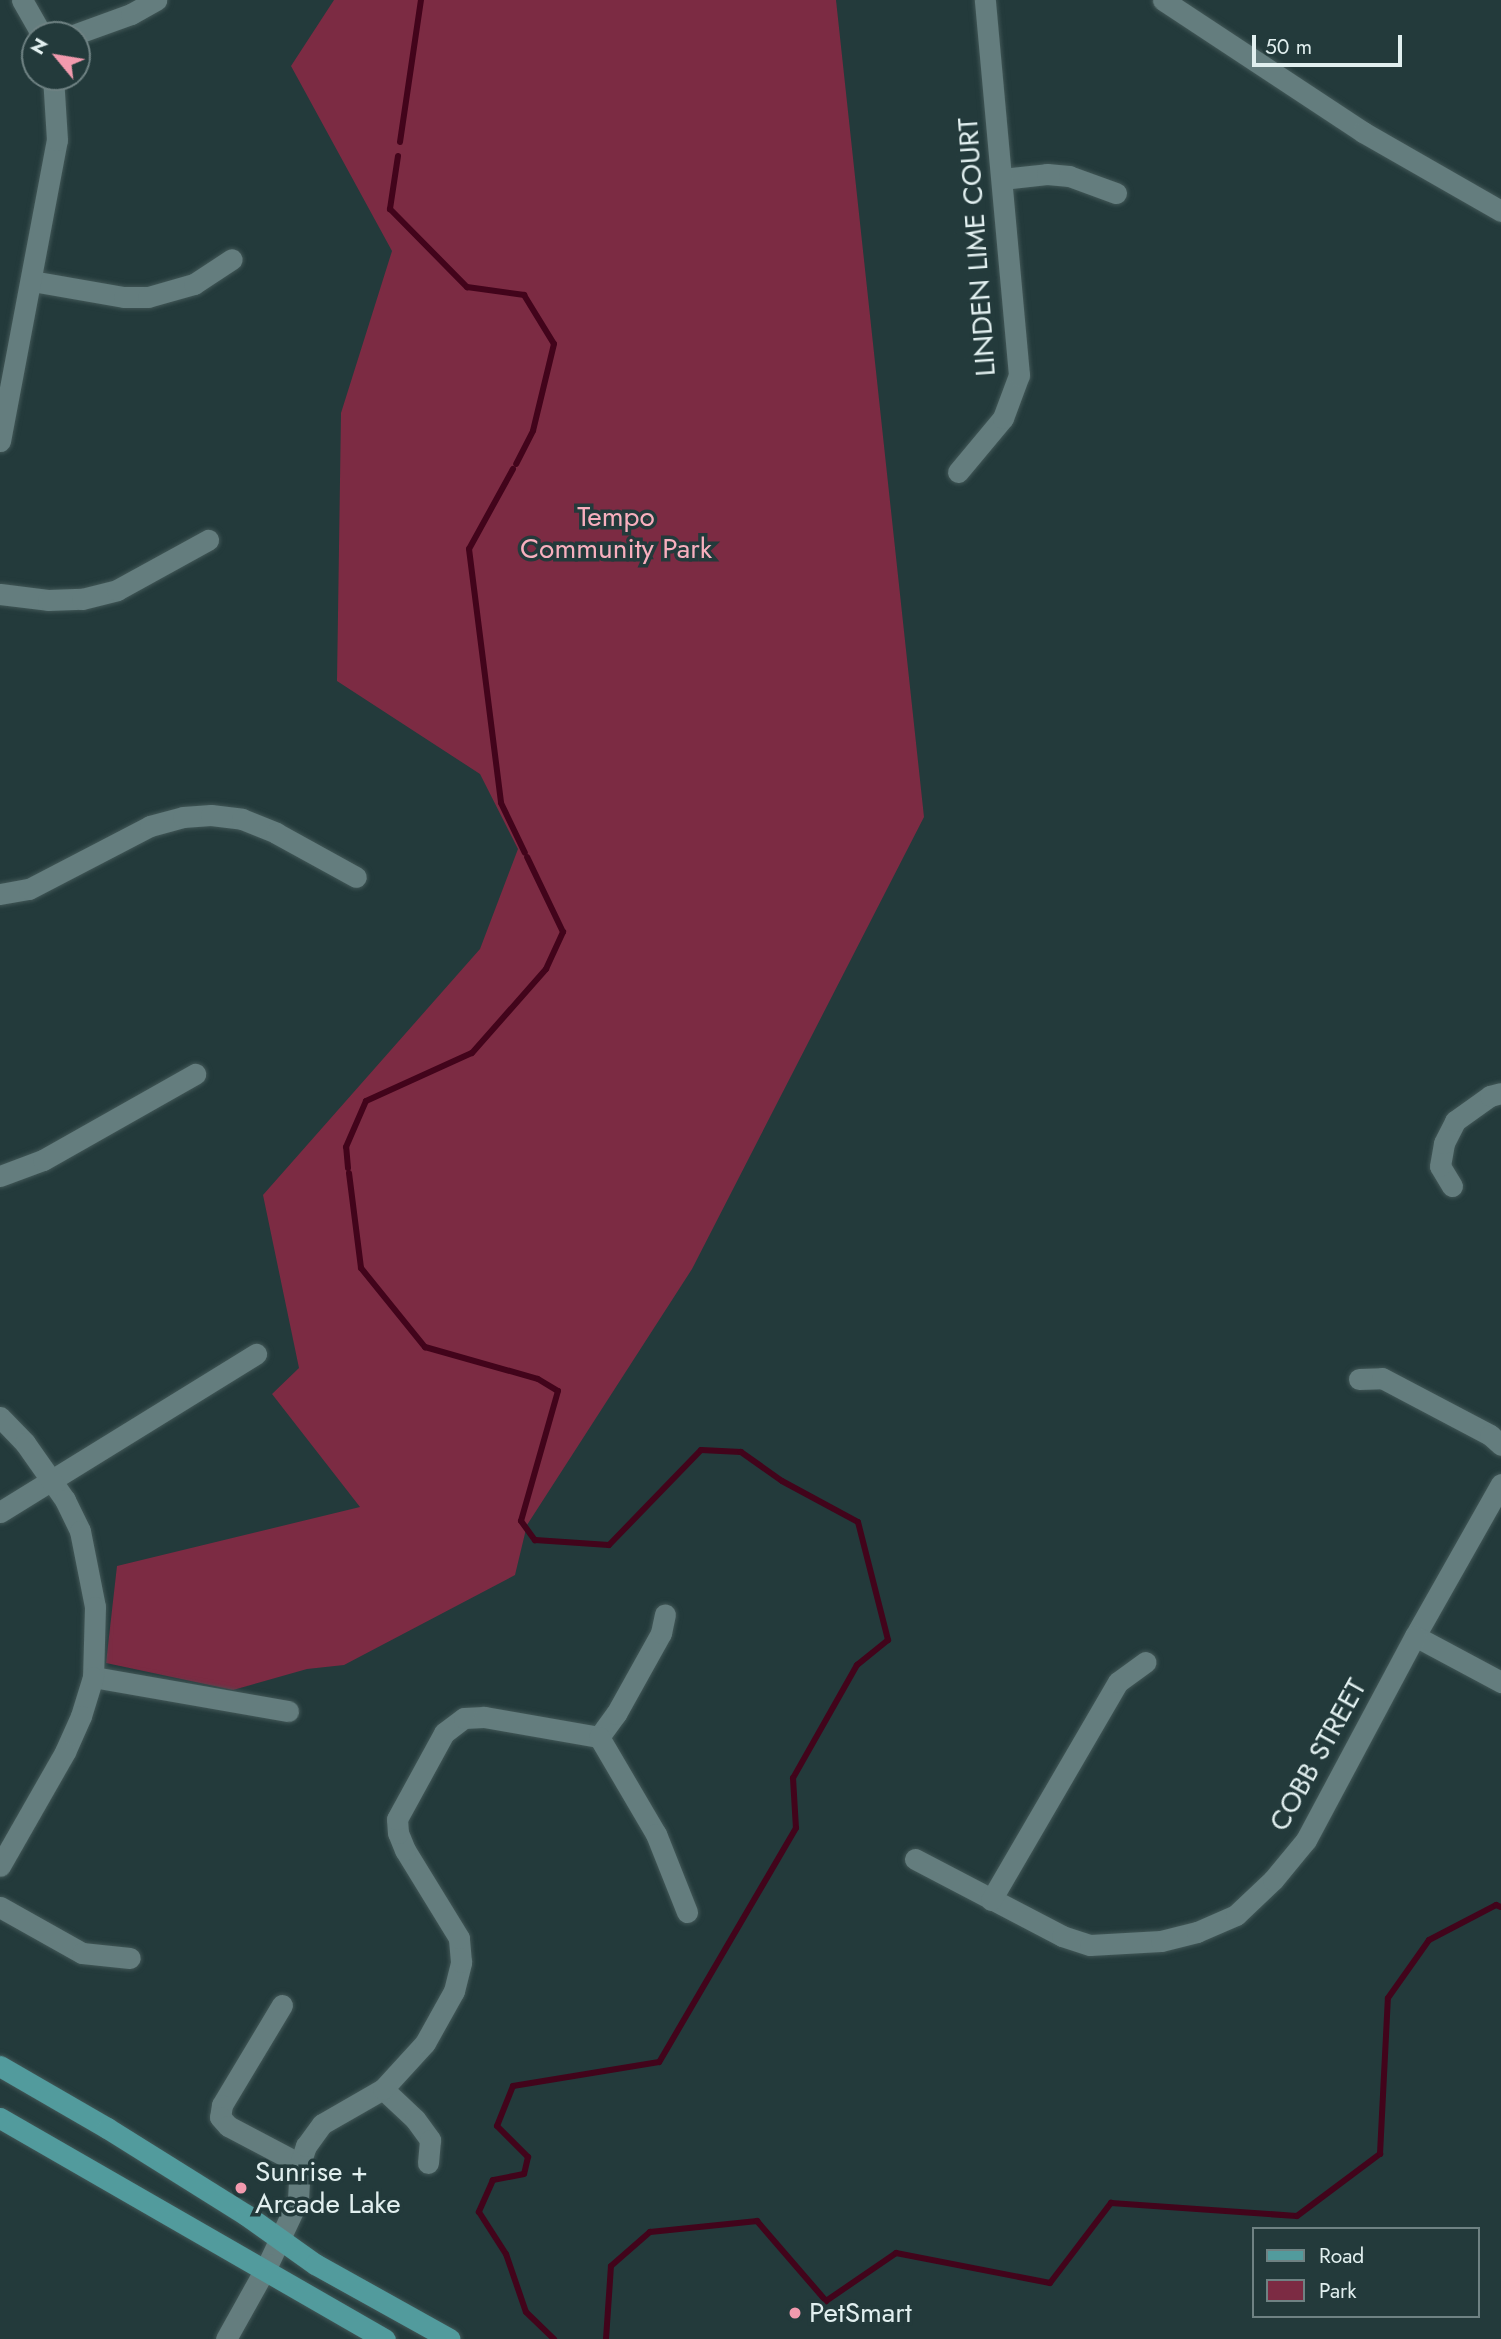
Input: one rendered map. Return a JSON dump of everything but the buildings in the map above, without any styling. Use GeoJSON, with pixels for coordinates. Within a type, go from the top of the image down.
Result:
{"type":"FeatureCollection","features":[{"type":"Feature","properties":{"kind":"main road"},"geometry":{"type":"LineString","coordinates":[[6,2073],[234,2208],[315,2264],[450,2339]]}},
{"type":"Feature","properties":{"kind":"main road"},"geometry":{"type":"LineString","coordinates":[[0,2118],[267,2267],[385,2339]]}},
{"type":"Feature","properties":{"kind":"street"},"geometry":{"type":"LineString","coordinates":[[22,0],[34,21]]}},
{"type":"Feature","properties":{"kind":"street"},"geometry":{"type":"LineString","coordinates":[[91,28],[131,14],[156,0]]}},
{"type":"Feature","properties":{"kind":"street","name":"LINDEN LIME COURT"},"geometry":{"type":"LineString","coordinates":[[958,471],[1003,418],[1018,375],[985,0]]}},
{"type":"Feature","properties":{"kind":"street"},"geometry":{"type":"LineString","coordinates":[[1163,0],[1363,132],[1501,211]]}},
{"type":"Feature","properties":{"kind":"street"},"geometry":{"type":"LineString","coordinates":[[1,431],[57,140],[55,91]]}},
{"type":"Feature","properties":{"kind":"street"},"geometry":{"type":"LineString","coordinates":[[1002,179],[1047,174],[1069,176],[1116,193]]}},
{"type":"Feature","properties":{"kind":"street"},"geometry":{"type":"LineString","coordinates":[[32,281],[124,297],[148,297],[194,284],[232,259]]}},
{"type":"Feature","properties":{"kind":"street"},"geometry":{"type":"LineString","coordinates":[[0,594],[48,600],[82,599],[141,578],[208,540]]}},
{"type":"Feature","properties":{"kind":"street"},"geometry":{"type":"LineString","coordinates":[[0,894],[29,889],[150,827],[183,817],[211,815],[242,819],[276,833],[356,877]]}},
{"type":"Feature","properties":{"kind":"street"},"geometry":{"type":"LineString","coordinates":[[0,1176],[44,1160],[195,1074]]}},
{"type":"Feature","properties":{"kind":"street"},"geometry":{"type":"LineString","coordinates":[[1451,1186],[1440,1166],[1444,1143],[1455,1121],[1490,1096],[1501,1093]]}},
{"type":"Feature","properties":{"kind":"street"},"geometry":{"type":"LineString","coordinates":[[0,1513],[256,1354]]}},
{"type":"Feature","properties":{"kind":"street"},"geometry":{"type":"LineString","coordinates":[[1359,1379],[1381,1378],[1490,1435],[1501,1445]]}},
{"type":"Feature","properties":{"kind":"street"},"geometry":{"type":"LineString","coordinates":[[0,1417],[54,1481],[80,1531],[95,1607],[93,1677],[65,1752],[0,1866]]}},
{"type":"Feature","properties":{"kind":"street","name":"COBB STREET"},"geometry":{"type":"LineString","coordinates":[[915,1859],[1062,1936],[1090,1945],[1161,1941],[1197,1931],[1236,1915],[1273,1880],[1306,1840],[1415,1636],[1501,1484]]}},
{"type":"Feature","properties":{"kind":"street"},"geometry":{"type":"LineString","coordinates":[[599,1738],[616,1714],[661,1633],[664,1614]]}},
{"type":"Feature","properties":{"kind":"street"},"geometry":{"type":"LineString","coordinates":[[1415,1636],[1501,1682]]}},
{"type":"Feature","properties":{"kind":"street"},"geometry":{"type":"LineString","coordinates":[[992,1900],[1118,1682],[1146,1662]]}},
{"type":"Feature","properties":{"kind":"street"},"geometry":{"type":"LineString","coordinates":[[93,1677],[288,1712]]}},
{"type":"Feature","properties":{"kind":"street"},"geometry":{"type":"LineString","coordinates":[[226,2339],[267,2267],[298,2200],[300,2164],[306,2146],[322,2124],[383,2089],[425,2043],[454,1991],[461,1962],[459,1938],[405,1850],[398,1833],[397,1819],[444,1733],[464,1718],[484,1717],[599,1738],[656,1834],[687,1912]]}},
{"type":"Feature","properties":{"kind":"street"},"geometry":{"type":"LineString","coordinates":[[0,1907],[82,1953],[130,1958]]}},
{"type":"Feature","properties":{"kind":"street"},"geometry":{"type":"LineString","coordinates":[[282,2005],[222,2105],[220,2117],[228,2126],[300,2164]]}},
{"type":"Feature","properties":{"kind":"street"},"geometry":{"type":"LineString","coordinates":[[383,2089],[415,2119],[430,2140],[428,2163]]}},
{"type":"Feature","properties":{"kind":"green space","name":"Tempo Community Park"},"geometry":{"type":"Polygon","coordinates":[[[334,0],[836,0],[924,817],[692,1269],[527,1525],[515,1575],[344,1665],[307,1669],[233,1690],[106,1663],[117,1566],[360,1507],[272,1394],[299,1368],[263,1195],[480,949],[518,849],[480,774],[337,681],[341,413],[392,251],[291,66],[334,0]]]}},
{"type":"Feature","properties":{"kind":"waterway"},"geometry":{"type":"LineString","coordinates":[[400,142],[421,0]]}},
{"type":"Feature","properties":{"kind":"waterway"},"geometry":{"type":"LineString","coordinates":[[398,156],[390,209],[467,287],[524,295],[554,344],[533,431],[516,464]]}},
{"type":"Feature","properties":{"kind":"waterway"},"geometry":{"type":"LineString","coordinates":[[513,469],[469,549],[501,803],[525,853]]}},
{"type":"Feature","properties":{"kind":"waterway"},"geometry":{"type":"LineString","coordinates":[[348,1168],[346,1147],[366,1101],[472,1053],[546,969],[563,932],[527,857]]}},
{"type":"Feature","properties":{"kind":"waterway"},"geometry":{"type":"LineString","coordinates":[[349,1173],[361,1268],[425,1347],[538,1379],[558,1391],[521,1521],[535,1540],[609,1545],[701,1450],[741,1452],[782,1481],[858,1522],[888,1640],[857,1665],[793,1778],[796,1828],[659,2062],[513,2086],[497,2126],[528,2157],[524,2174],[493,2180],[479,2212],[506,2254],[526,2312],[554,2339]]}},
{"type":"Feature","properties":{"kind":"waterway"},"geometry":{"type":"LineString","coordinates":[[606,2339],[611,2266],[650,2232],[757,2221],[826,2301],[896,2253],[1050,2283],[1111,2203],[1297,2216],[1380,2154],[1388,1998],[1429,1940],[1496,1905],[1501,1907]]}},
{"type":"Feature","properties":{"kind":"place","name":"Sunrise + Arcade Lake"},"geometry":{"type":"Point","coordinates":[241,2188]}},
{"type":"Feature","properties":{"kind":"place","name":"PetSmart"},"geometry":{"type":"Point","coordinates":[795,2313]}}]}
